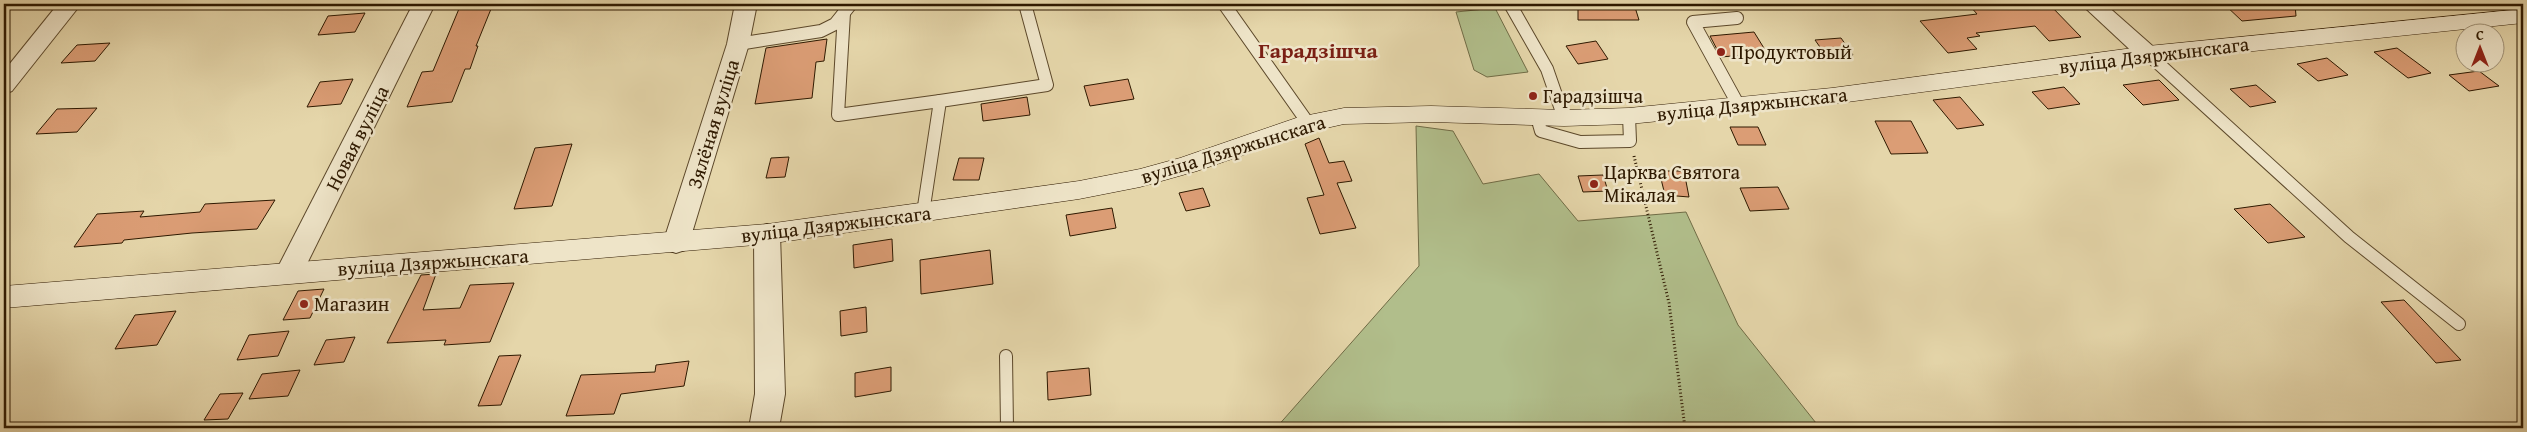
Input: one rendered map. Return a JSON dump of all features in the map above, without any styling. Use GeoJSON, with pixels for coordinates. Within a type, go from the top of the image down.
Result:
{"type":"FeatureCollection","features":[{"type":"Feature","properties":{"kind":"street"},"geometry":{"type":"LineString","coordinates":[[4,86],[70,4]]}},
{"type":"Feature","properties":{"kind":"street","name":"Новая вуліца"},"geometry":{"type":"LineString","coordinates":[[289,273],[424,4]]}},
{"type":"Feature","properties":{"kind":"street","name":"Зялёная вуліца"},"geometry":{"type":"LineString","coordinates":[[676,243],[738,44],[746,4]]}},
{"type":"Feature","properties":{"kind":"street"},"geometry":{"type":"LineString","coordinates":[[2092,4],[2148,54]]}},
{"type":"Feature","properties":{"kind":"street","name":"вуліца Дзяржынскага"},"geometry":{"type":"LineString","coordinates":[[4,297],[676,243],[767,234],[923,213],[1079,190],[1140,178],[1188,165],[1308,123],[1344,116],[1389,114],[1564,118],[1629,129],[1739,106],[1832,96],[2148,54],[2523,16]]}},
{"type":"Feature","properties":{"kind":"street"},"geometry":{"type":"LineString","coordinates":[[764,428],[770,394],[767,234]]}},
{"type":"Feature","properties":{"kind":"lane"},"geometry":{"type":"LineString","coordinates":[[848,8],[838,116],[1047,85],[1025,4]]}},
{"type":"Feature","properties":{"kind":"lane"},"geometry":{"type":"LineString","coordinates":[[1224,4],[1308,123]]}},
{"type":"Feature","properties":{"kind":"lane"},"geometry":{"type":"LineString","coordinates":[[1510,4],[1547,69],[1564,118]]}},
{"type":"Feature","properties":{"kind":"lane"},"geometry":{"type":"LineString","coordinates":[[738,44],[821,32],[835,24],[848,8]]}},
{"type":"Feature","properties":{"kind":"lane"},"geometry":{"type":"LineString","coordinates":[[1737,18],[1693,22],[1739,106]]}},
{"type":"Feature","properties":{"kind":"lane"},"geometry":{"type":"LineString","coordinates":[[2148,54],[2349,236],[2459,324]]}},
{"type":"Feature","properties":{"kind":"lane"},"geometry":{"type":"LineString","coordinates":[[923,213],[940,101]]}},
{"type":"Feature","properties":{"kind":"lane"},"geometry":{"type":"LineString","coordinates":[[1537,117],[1541,131],[1555,137],[1580,142],[1629,129]]}},
{"type":"Feature","properties":{"kind":"lane"},"geometry":{"type":"LineString","coordinates":[[1006,356],[1007,428]]}},
{"type":"Feature","properties":{"kind":"path"},"geometry":{"type":"LineString","coordinates":[[1629,129],[1669,303],[1685,428]]}},
{"type":"Feature","properties":{"kind":"green space"},"geometry":{"type":"Polygon","coordinates":[[[1495,8],[1528,72],[1487,77],[1474,70],[1456,12],[1495,8]]]}},
{"type":"Feature","properties":{"kind":"green space"},"geometry":{"type":"Polygon","coordinates":[[[1416,126],[1453,131],[1483,184],[1539,174],[1578,221],[1686,212],[1738,325],[1820,428],[1276,428],[1419,266],[1416,126]]]}},
{"type":"Feature","properties":{"kind":"building"},"geometry":{"type":"Polygon","coordinates":[[[461,4],[493,4],[476,46],[478,46],[470,69],[465,69],[452,102],[407,107],[422,72],[433,71],[461,4]]]}},
{"type":"Feature","properties":{"kind":"building"},"geometry":{"type":"Polygon","coordinates":[[[1578,4],[1634,4],[1639,20],[1578,20],[1578,4]]]}},
{"type":"Feature","properties":{"kind":"building"},"geometry":{"type":"Polygon","coordinates":[[[1989,4],[2049,4],[2081,37],[2049,41],[2035,26],[1976,33],[1980,36],[1967,38],[1977,49],[1948,53],[1920,21],[1977,14],[1970,6],[1989,4]]]}},
{"type":"Feature","properties":{"kind":"building"},"geometry":{"type":"Polygon","coordinates":[[[2224,4],[2295,4],[2296,16],[2242,21],[2224,4]]]}},
{"type":"Feature","properties":{"kind":"building"},"geometry":{"type":"Polygon","coordinates":[[[365,13],[355,32],[318,35],[328,16],[365,13]]]}},
{"type":"Feature","properties":{"kind":"building"},"geometry":{"type":"Polygon","coordinates":[[[1754,32],[1767,53],[1721,57],[1710,36],[1754,32]]]}},
{"type":"Feature","properties":{"kind":"building"},"geometry":{"type":"Polygon","coordinates":[[[1841,38],[1853,55],[1827,57],[1815,40],[1841,38]]]}},
{"type":"Feature","properties":{"kind":"building"},"geometry":{"type":"Polygon","coordinates":[[[827,39],[824,61],[816,62],[812,98],[755,104],[766,48],[827,39]]]}},
{"type":"Feature","properties":{"kind":"building"},"geometry":{"type":"Polygon","coordinates":[[[1596,41],[1608,59],[1578,64],[1566,46],[1596,41]]]}},
{"type":"Feature","properties":{"kind":"building"},"geometry":{"type":"Polygon","coordinates":[[[110,43],[95,61],[61,63],[77,45],[110,43]]]}},
{"type":"Feature","properties":{"kind":"building"},"geometry":{"type":"Polygon","coordinates":[[[2397,48],[2431,73],[2408,78],[2374,52],[2397,48]]]}},
{"type":"Feature","properties":{"kind":"building"},"geometry":{"type":"Polygon","coordinates":[[[2327,58],[2348,75],[2318,81],[2297,64],[2327,58]]]}},
{"type":"Feature","properties":{"kind":"building"},"geometry":{"type":"Polygon","coordinates":[[[2480,72],[2499,86],[2469,91],[2449,75],[2480,72]]]}},
{"type":"Feature","properties":{"kind":"building"},"geometry":{"type":"Polygon","coordinates":[[[353,79],[341,104],[307,107],[320,82],[353,79]]]}},
{"type":"Feature","properties":{"kind":"building"},"geometry":{"type":"Polygon","coordinates":[[[1128,79],[1134,99],[1090,106],[1084,86],[1128,79]]]}},
{"type":"Feature","properties":{"kind":"building"},"geometry":{"type":"Polygon","coordinates":[[[2159,80],[2179,100],[2143,105],[2123,85],[2159,80]]]}},
{"type":"Feature","properties":{"kind":"building"},"geometry":{"type":"Polygon","coordinates":[[[2256,85],[2276,102],[2250,107],[2230,89],[2256,85]]]}},
{"type":"Feature","properties":{"kind":"building"},"geometry":{"type":"Polygon","coordinates":[[[2064,87],[2080,104],[2048,109],[2032,92],[2064,87]]]}},
{"type":"Feature","properties":{"kind":"building"},"geometry":{"type":"Polygon","coordinates":[[[1027,97],[1030,115],[983,121],[981,104],[1027,97]]]}},
{"type":"Feature","properties":{"kind":"building"},"geometry":{"type":"Polygon","coordinates":[[[1960,97],[1984,125],[1957,129],[1933,100],[1960,97]]]}},
{"type":"Feature","properties":{"kind":"building"},"geometry":{"type":"Polygon","coordinates":[[[97,108],[77,132],[36,134],[57,109],[97,108]]]}},
{"type":"Feature","properties":{"kind":"building"},"geometry":{"type":"Polygon","coordinates":[[[1875,121],[1911,121],[1928,153],[1891,154],[1875,121]]]}},
{"type":"Feature","properties":{"kind":"building"},"geometry":{"type":"Polygon","coordinates":[[[1730,127],[1758,127],[1766,145],[1738,145],[1730,127]]]}},
{"type":"Feature","properties":{"kind":"building"},"geometry":{"type":"Polygon","coordinates":[[[1319,138],[1329,163],[1344,161],[1352,181],[1337,183],[1356,228],[1320,234],[1307,198],[1324,195],[1305,144],[1319,138]]]}},
{"type":"Feature","properties":{"kind":"building"},"geometry":{"type":"Polygon","coordinates":[[[572,144],[552,206],[514,209],[535,148],[572,144]]]}},
{"type":"Feature","properties":{"kind":"building"},"geometry":{"type":"Polygon","coordinates":[[[789,157],[785,177],[766,178],[771,158],[789,157]]]}},
{"type":"Feature","properties":{"kind":"building"},"geometry":{"type":"Polygon","coordinates":[[[959,158],[984,158],[979,180],[953,180],[959,158]]]}},
{"type":"Feature","properties":{"kind":"building"},"geometry":{"type":"Polygon","coordinates":[[[1659,171],[1684,171],[1689,197],[1665,195],[1659,171]]]}},
{"type":"Feature","properties":{"kind":"building","name":"Царква Святога Мікалая"},"geometry":{"type":"Polygon","coordinates":[[[1603,175],[1608,191],[1583,192],[1578,176],[1603,175]]]}},
{"type":"Feature","properties":{"kind":"building"},"geometry":{"type":"Polygon","coordinates":[[[1778,187],[1789,209],[1750,211],[1740,188],[1778,187]]]}},
{"type":"Feature","properties":{"kind":"building"},"geometry":{"type":"Polygon","coordinates":[[[1203,188],[1210,206],[1186,211],[1179,193],[1203,188]]]}},
{"type":"Feature","properties":{"kind":"building"},"geometry":{"type":"Polygon","coordinates":[[[275,200],[257,229],[192,233],[124,240],[122,243],[74,247],[97,214],[144,211],[140,217],[200,212],[205,204],[275,200]]]}},
{"type":"Feature","properties":{"kind":"building"},"geometry":{"type":"Polygon","coordinates":[[[2270,204],[2305,237],[2268,243],[2234,209],[2270,204]]]}},
{"type":"Feature","properties":{"kind":"building"},"geometry":{"type":"Polygon","coordinates":[[[1112,208],[1116,228],[1070,236],[1066,215],[1112,208]]]}},
{"type":"Feature","properties":{"kind":"building"},"geometry":{"type":"Polygon","coordinates":[[[892,239],[893,261],[854,268],[853,245],[892,239]]]}},
{"type":"Feature","properties":{"kind":"building"},"geometry":{"type":"Polygon","coordinates":[[[990,250],[993,284],[921,294],[920,260],[990,250]]]}},
{"type":"Feature","properties":{"kind":"building"},"geometry":{"type":"Polygon","coordinates":[[[436,274],[423,310],[460,308],[470,285],[514,283],[490,342],[444,345],[446,340],[387,343],[421,275],[436,274]]]}},
{"type":"Feature","properties":{"kind":"building","name":"Магазин"},"geometry":{"type":"Polygon","coordinates":[[[324,289],[310,318],[283,320],[298,291],[324,289]]]}},
{"type":"Feature","properties":{"kind":"building"},"geometry":{"type":"Polygon","coordinates":[[[2404,300],[2461,360],[2436,363],[2381,302],[2404,300]]]}},
{"type":"Feature","properties":{"kind":"building"},"geometry":{"type":"Polygon","coordinates":[[[866,307],[867,332],[841,336],[840,311],[866,307]]]}},
{"type":"Feature","properties":{"kind":"building"},"geometry":{"type":"Polygon","coordinates":[[[176,311],[157,345],[115,349],[135,315],[176,311]]]}},
{"type":"Feature","properties":{"kind":"building"},"geometry":{"type":"Polygon","coordinates":[[[289,331],[278,356],[237,360],[249,335],[289,331]]]}},
{"type":"Feature","properties":{"kind":"building"},"geometry":{"type":"Polygon","coordinates":[[[355,337],[344,362],[314,365],[326,340],[355,337]]]}},
{"type":"Feature","properties":{"kind":"building"},"geometry":{"type":"Polygon","coordinates":[[[521,355],[501,405],[478,406],[499,356],[521,355]]]}},
{"type":"Feature","properties":{"kind":"building"},"geometry":{"type":"Polygon","coordinates":[[[689,361],[684,386],[621,394],[614,414],[566,416],[581,375],[655,372],[656,365],[689,361]]]}},
{"type":"Feature","properties":{"kind":"building"},"geometry":{"type":"Polygon","coordinates":[[[891,367],[891,391],[855,397],[855,373],[891,367]]]}},
{"type":"Feature","properties":{"kind":"building"},"geometry":{"type":"Polygon","coordinates":[[[1089,368],[1091,395],[1048,400],[1047,372],[1089,368]]]}},
{"type":"Feature","properties":{"kind":"building"},"geometry":{"type":"Polygon","coordinates":[[[300,370],[288,396],[249,399],[262,374],[300,370]]]}},
{"type":"Feature","properties":{"kind":"building"},"geometry":{"type":"Polygon","coordinates":[[[243,393],[228,419],[204,420],[220,394],[243,393]]]}},
{"type":"Feature","properties":{"kind":"place","name":"Продуктовый"},"geometry":{"type":"Point","coordinates":[1721,52]}},
{"type":"Feature","properties":{"kind":"place","name":"Гарадзішча"},"geometry":{"type":"Point","coordinates":[1533,96]}},
{"type":"Feature","properties":{"kind":"place","name":"Царква Святога Мікалая"},"geometry":{"type":"Point","coordinates":[1594,184]}},
{"type":"Feature","properties":{"kind":"place","name":"Магазин"},"geometry":{"type":"Point","coordinates":[304,304]}},
{"type":"Feature","properties":{"kind":"district","name":"Гарадзішча"},"geometry":{"type":"Point","coordinates":[1318,50]}}]}
